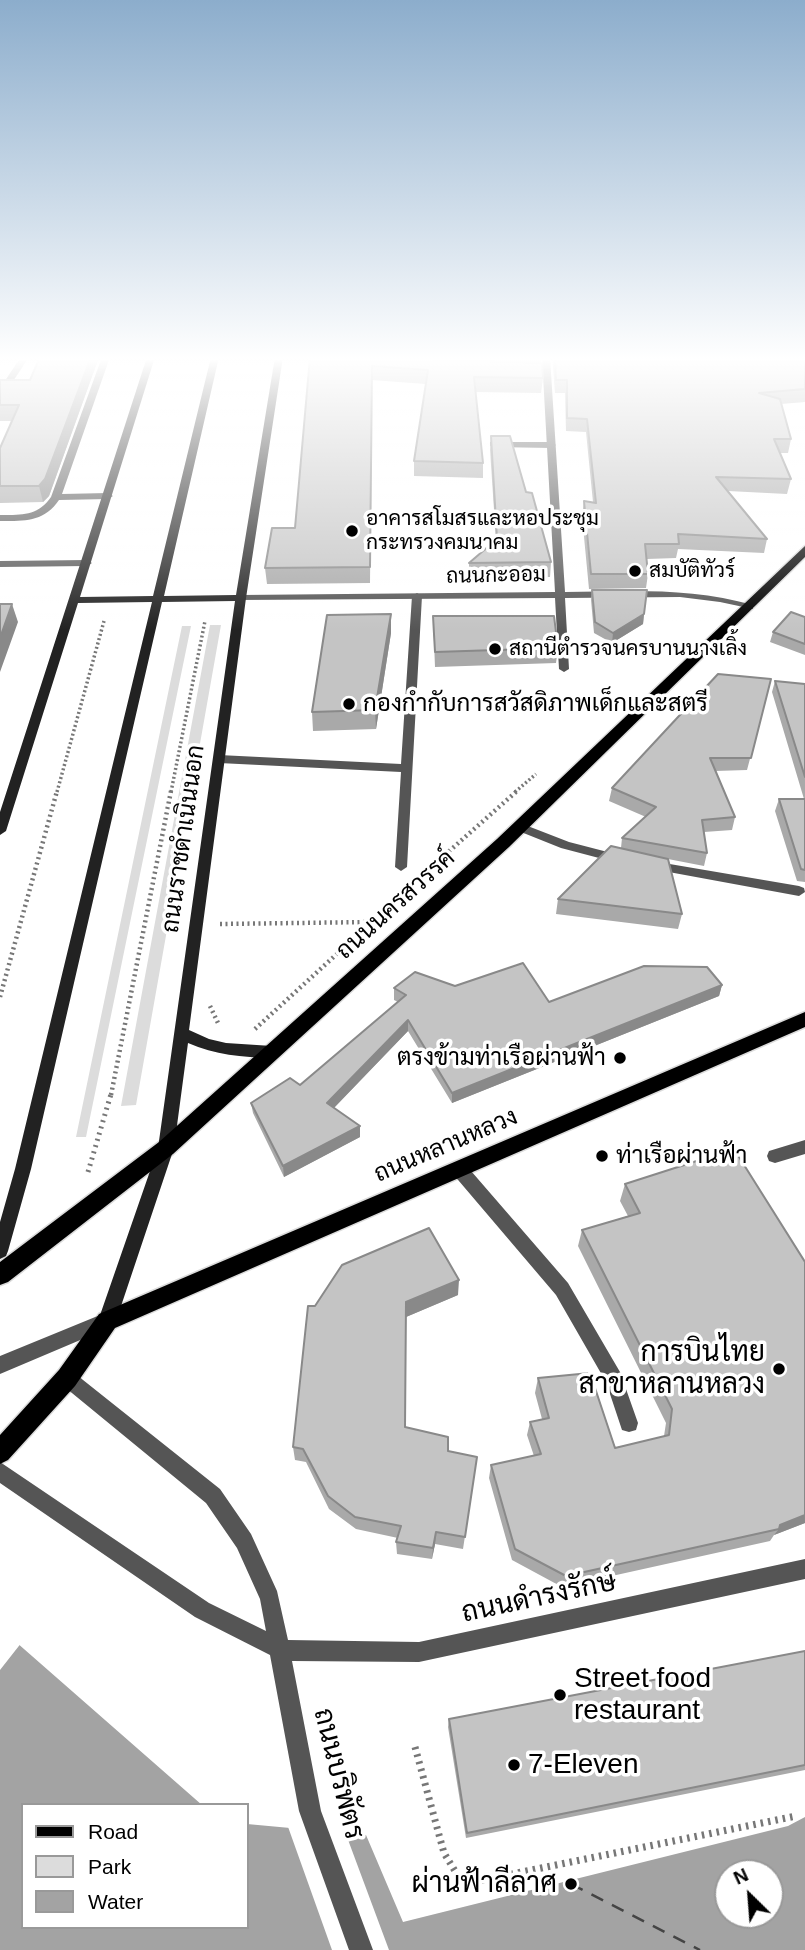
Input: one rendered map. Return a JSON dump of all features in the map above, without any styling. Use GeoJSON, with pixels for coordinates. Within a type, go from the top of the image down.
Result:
{"type":"FeatureCollection","features":[{"type":"Feature","properties":{"kind":"main road"},"geometry":{"type":"LineString","coordinates":[[0,831],[123,448]]}},
{"type":"Feature","properties":{"kind":"main road"},"geometry":{"type":"LineString","coordinates":[[0,1251],[23,1169],[194,448]]}},
{"type":"Feature","properties":{"kind":"main road","name":"ถนนราชดำเนินนอก"},"geometry":{"type":"LineString","coordinates":[[107,1321],[166,1148],[241,598],[265,448]]}},
{"type":"Feature","properties":{"kind":"main road","name":"ถนนนครสวรรค์"},"geometry":{"type":"LineString","coordinates":[[0,1275],[166,1148],[520,827],[805,550]]}},
{"type":"Feature","properties":{"kind":"main road"},"geometry":{"type":"LineString","coordinates":[[75,600],[241,598]]}},
{"type":"Feature","properties":{"kind":"main road","name":"ถนนหลานหลวง"},"geometry":{"type":"LineString","coordinates":[[107,1321],[805,1020]]}},
{"type":"Feature","properties":{"kind":"main road"},"geometry":{"type":"LineString","coordinates":[[183,1033],[203,1045],[228,1051],[272,1052]]}},
{"type":"Feature","properties":{"kind":"main road"},"geometry":{"type":"LineString","coordinates":[[0,1452],[67,1378],[107,1321]]}},
{"type":"Feature","properties":{"kind":"street"},"geometry":{"type":"LineString","coordinates":[[0,518],[41,515],[47,511],[73,448]]}},
{"type":"Feature","properties":{"kind":"street"},"geometry":{"type":"LineString","coordinates":[[552,448],[564,669]]}},
{"type":"Feature","properties":{"kind":"street"},"geometry":{"type":"LineString","coordinates":[[55,497],[108,496]]}},
{"type":"Feature","properties":{"kind":"street"},"geometry":{"type":"LineString","coordinates":[[0,564],[87,563]]}},
{"type":"Feature","properties":{"kind":"street","name":"ถนนกะออม"},"geometry":{"type":"LineString","coordinates":[[241,598],[680,594],[721,599],[749,607]]}},
{"type":"Feature","properties":{"kind":"street"},"geometry":{"type":"LineString","coordinates":[[401,867],[417,596]]}},
{"type":"Feature","properties":{"kind":"street"},"geometry":{"type":"LineString","coordinates":[[219,759],[407,768]]}},
{"type":"Feature","properties":{"kind":"street"},"geometry":{"type":"LineString","coordinates":[[520,827],[565,845],[610,857],[799,891]]}},
{"type":"Feature","properties":{"kind":"street"},"geometry":{"type":"LineString","coordinates":[[775,1156],[805,1147]]}},
{"type":"Feature","properties":{"kind":"street"},"geometry":{"type":"LineString","coordinates":[[459,1169],[562,1289],[614,1378],[629,1423]]}},
{"type":"Feature","properties":{"kind":"street","name":"ถนนหลานหลวง"},"geometry":{"type":"LineString","coordinates":[[0,1365],[107,1321]]}},
{"type":"Feature","properties":{"kind":"street"},"geometry":{"type":"LineString","coordinates":[[67,1378],[213,1496],[244,1541],[270,1598],[282,1650]]}},
{"type":"Feature","properties":{"kind":"street","name":"ถนนดำรงรักษ์"},"geometry":{"type":"LineString","coordinates":[[0,1472],[202,1610],[282,1650],[419,1652],[805,1569]]}},
{"type":"Feature","properties":{"kind":"street","name":"ถนนบริพัตร"},"geometry":{"type":"LineString","coordinates":[[282,1650],[310,1811],[361,1950]]}},
{"type":"Feature","properties":{"kind":"path"},"geometry":{"type":"LineString","coordinates":[[0,997],[104,621]]}},
{"type":"Feature","properties":{"kind":"path"},"geometry":{"type":"LineString","coordinates":[[88,1172],[106,1119],[205,621]]}},
{"type":"Feature","properties":{"kind":"path"},"geometry":{"type":"LineString","coordinates":[[253,1031],[542,769]]}},
{"type":"Feature","properties":{"kind":"path"},"geometry":{"type":"LineString","coordinates":[[215,924],[371,922]]}},
{"type":"Feature","properties":{"kind":"path"},"geometry":{"type":"LineString","coordinates":[[208,1002],[222,1028]]}},
{"type":"Feature","properties":{"kind":"path"},"geometry":{"type":"LineString","coordinates":[[415,1747],[444,1853],[463,1884],[796,1816]]}},
{"type":"Feature","properties":{"kind":"green space"},"geometry":{"type":"Polygon","coordinates":[[[210,625],[221,625],[136,1105],[121,1106],[210,625]]]}},
{"type":"Feature","properties":{"kind":"green space"},"geometry":{"type":"Polygon","coordinates":[[[182,626],[191,626],[86,1137],[76,1137],[182,626]]]}},
{"type":"Feature","properties":{"kind":"water"},"geometry":{"type":"Polygon","coordinates":[[[0,1628],[200,1803],[21,1803],[21,1929],[248,1929],[248,1824],[366,1835],[403,1922],[788,1826],[805,1817],[805,1950],[0,1950],[0,1628]]]}},
{"type":"Feature","properties":{"kind":"pier"},"geometry":{"type":"Polygon","coordinates":[[[0,1624],[22,1642],[0,1670],[0,1624]]]}},
{"type":"Feature","properties":{"kind":"pier"},"geometry":{"type":"Polygon","coordinates":[[[287,1824],[344,1829],[389,1950],[332,1950],[287,1824]]]}},
{"type":"Feature","properties":{"kind":"building"},"geometry":{"type":"Polygon","coordinates":[[[0,448],[57,448],[45,479],[39,486],[0,486],[0,448]]]}},
{"type":"Feature","properties":{"kind":"building"},"geometry":{"type":"Polygon","coordinates":[[[302,448],[371,448],[370,567],[265,568],[272,528],[295,528],[302,448]]]}},
{"type":"Feature","properties":{"kind":"building"},"geometry":{"type":"Polygon","coordinates":[[[416,448],[481,448],[483,463],[414,461],[416,448]]]}},
{"type":"Feature","properties":{"kind":"building"},"geometry":{"type":"Polygon","coordinates":[[[492,448],[513,448],[526,492],[532,493],[551,562],[469,563],[497,539],[492,448]]]}},
{"type":"Feature","properties":{"kind":"building"},"geometry":{"type":"Polygon","coordinates":[[[590,448],[778,448],[791,479],[716,477],[767,539],[678,534],[679,544],[645,544],[648,574],[591,574],[584,501],[596,503],[590,448]]]}},
{"type":"Feature","properties":{"kind":"building"},"geometry":{"type":"Polygon","coordinates":[[[592,590],[647,590],[644,614],[613,633],[595,622],[592,590]]]}},
{"type":"Feature","properties":{"kind":"building"},"geometry":{"type":"Polygon","coordinates":[[[0,604],[12,604],[0,638],[0,604]]]}},
{"type":"Feature","properties":{"kind":"building"},"geometry":{"type":"Polygon","coordinates":[[[791,612],[805,617],[805,644],[773,632],[791,612]]]}},
{"type":"Feature","properties":{"kind":"building","name":"กองกำกับการสวัสดิภาพเด็กและสตรี"},"geometry":{"type":"Polygon","coordinates":[[[391,614],[375,710],[312,712],[327,615],[391,614]]]}},
{"type":"Feature","properties":{"kind":"building"},"geometry":{"type":"Polygon","coordinates":[[[433,616],[554,616],[558,648],[435,652],[433,616]]]}},
{"type":"Feature","properties":{"kind":"building"},"geometry":{"type":"Polygon","coordinates":[[[718,674],[771,679],[751,758],[710,758],[735,817],[702,820],[707,853],[622,838],[656,807],[612,788],[718,674]]]}},
{"type":"Feature","properties":{"kind":"building"},"geometry":{"type":"Polygon","coordinates":[[[775,681],[805,684],[805,777],[775,681]]]}},
{"type":"Feature","properties":{"kind":"building"},"geometry":{"type":"Polygon","coordinates":[[[779,799],[805,799],[805,870],[801,869],[779,799]]]}},
{"type":"Feature","properties":{"kind":"building"},"geometry":{"type":"Polygon","coordinates":[[[611,846],[668,859],[682,914],[558,899],[611,846]]]}},
{"type":"Feature","properties":{"kind":"building"},"geometry":{"type":"Polygon","coordinates":[[[523,963],[549,1002],[644,966],[707,967],[722,985],[452,1093],[408,1020],[327,1103],[360,1126],[283,1166],[251,1103],[290,1078],[300,1085],[406,995],[394,988],[415,972],[455,986],[523,963]]]}},
{"type":"Feature","properties":{"kind":"building"},"geometry":{"type":"Polygon","coordinates":[[[734,1149],[805,1262],[805,1515],[780,1525],[779,1529],[566,1576],[515,1549],[491,1465],[541,1454],[530,1422],[549,1418],[538,1378],[590,1373],[615,1448],[669,1435],[672,1409],[582,1230],[640,1213],[625,1184],[734,1149]]]}},
{"type":"Feature","properties":{"kind":"building"},"geometry":{"type":"Polygon","coordinates":[[[429,1228],[459,1280],[406,1302],[405,1427],[448,1437],[448,1451],[477,1457],[465,1537],[436,1532],[433,1548],[396,1542],[401,1526],[355,1517],[328,1496],[303,1449],[293,1447],[308,1306],[315,1306],[342,1265],[429,1228]]]}},
{"type":"Feature","properties":{"kind":"building"},"geometry":{"type":"Polygon","coordinates":[[[805,1651],[805,1765],[467,1833],[449,1719],[805,1651]]]}},
{"type":"Feature","properties":{"kind":"ferry route"},"geometry":{"type":"LineString","coordinates":[[571,1884],[700,1950]]}},
{"type":"Feature","properties":{"kind":"place","name":"อาคารสโมสรและหอประชุม กระทรวงคมนาคม"},"geometry":{"type":"Point","coordinates":[352,531]}},
{"type":"Feature","properties":{"kind":"place","name":"สมบัติทัวร์"},"geometry":{"type":"Point","coordinates":[635,571]}},
{"type":"Feature","properties":{"kind":"place","name":"สถานีตำรวจนครบานนางเลิ้ง"},"geometry":{"type":"Point","coordinates":[495,649]}},
{"type":"Feature","properties":{"kind":"place","name":"กองกำกับการสวัสดิภาพเด็กและสตรี"},"geometry":{"type":"Point","coordinates":[349,704]}},
{"type":"Feature","properties":{"kind":"place","name":"ตรงข้ามท่าเรือผ่านฟ้า"},"geometry":{"type":"Point","coordinates":[620,1058]}},
{"type":"Feature","properties":{"kind":"place","name":"ท่าเรือผ่านฟ้า"},"geometry":{"type":"Point","coordinates":[602,1156]}},
{"type":"Feature","properties":{"kind":"place","name":"การบินไทย สาขาหลานหลวง"},"geometry":{"type":"Point","coordinates":[779,1369]}},
{"type":"Feature","properties":{"kind":"place","name":"Street food restaurant"},"geometry":{"type":"Point","coordinates":[560,1695]}},
{"type":"Feature","properties":{"kind":"place","name":"7-Eleven"},"geometry":{"type":"Point","coordinates":[514,1765]}},
{"type":"Feature","properties":{"kind":"place","name":"ผ่านฟ้าลีลาศ"},"geometry":{"type":"Point","coordinates":[571,1884]}}]}
